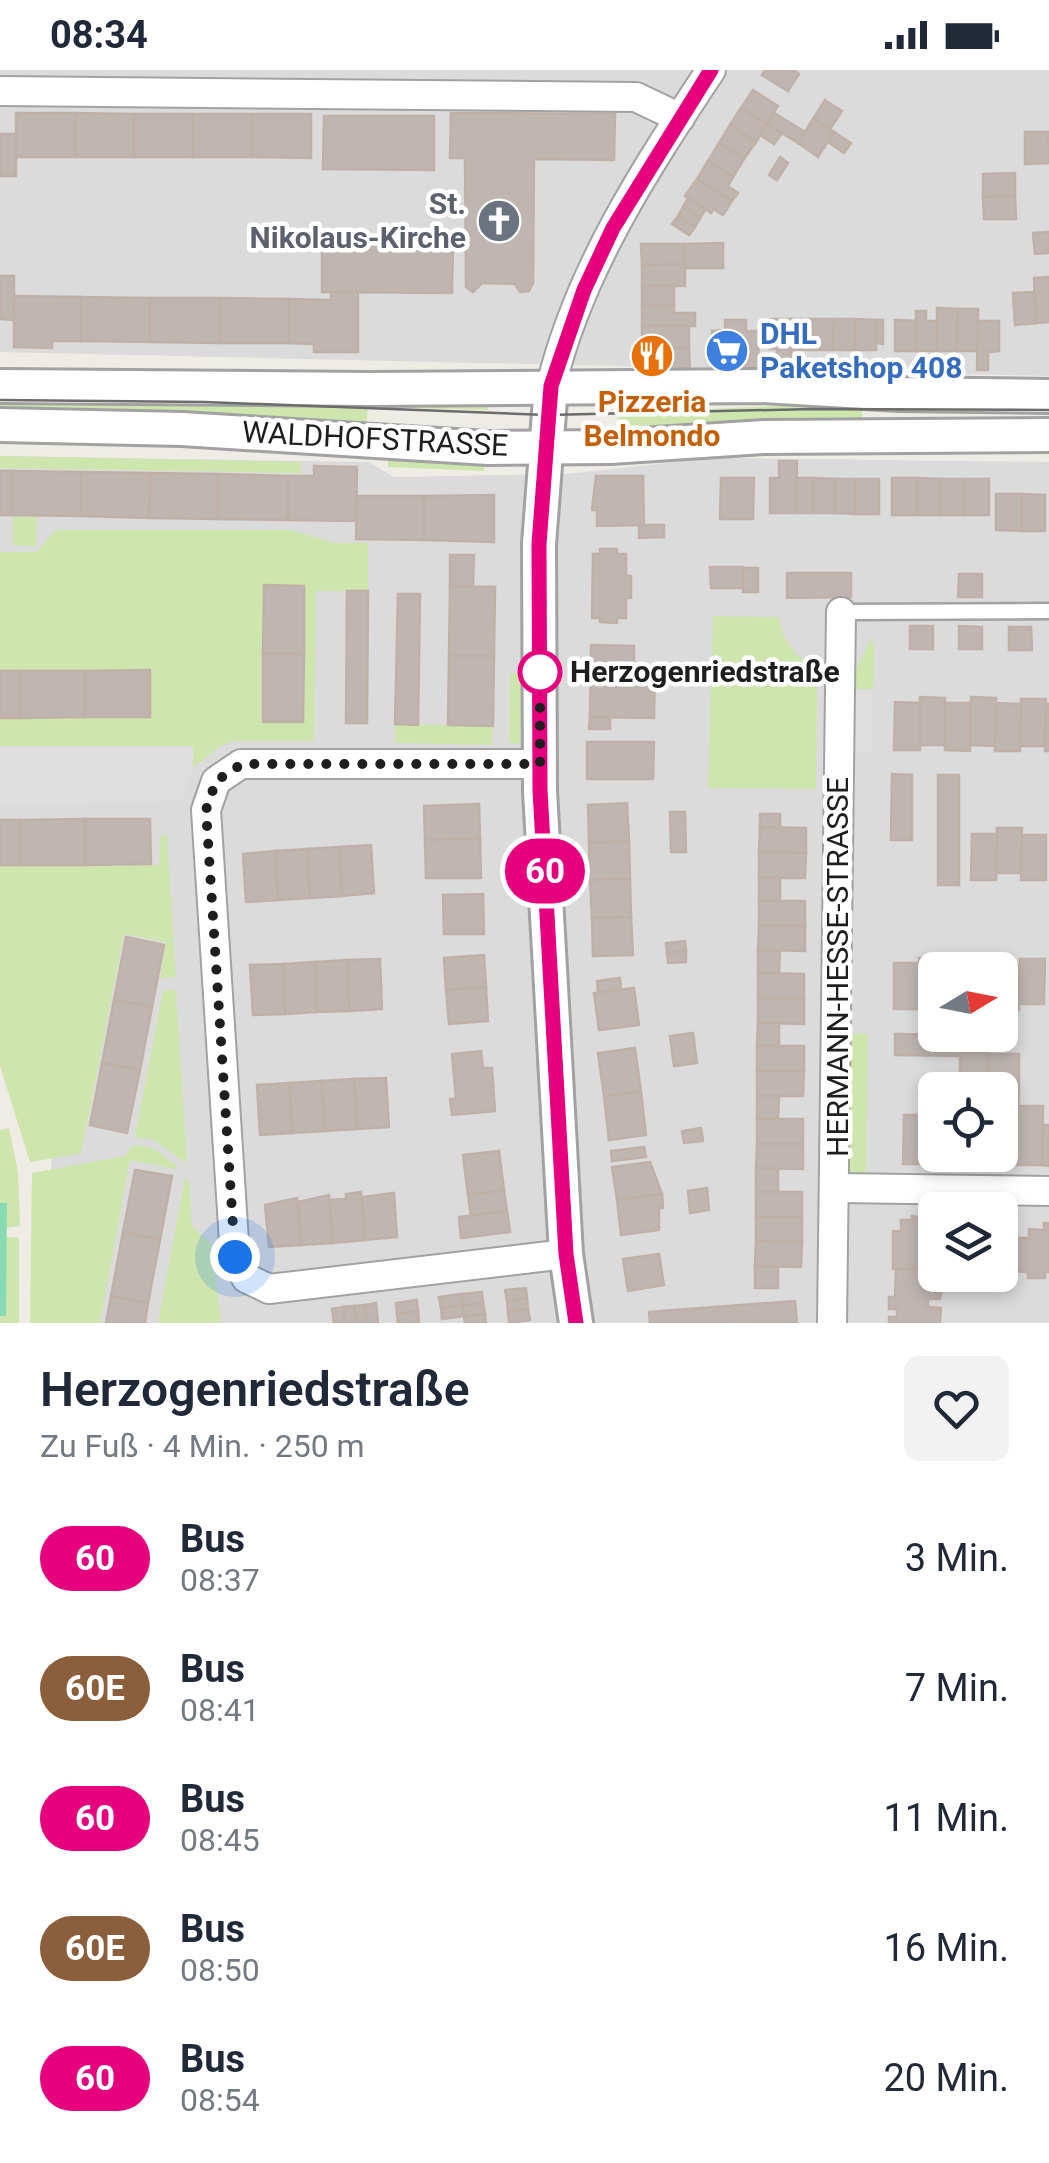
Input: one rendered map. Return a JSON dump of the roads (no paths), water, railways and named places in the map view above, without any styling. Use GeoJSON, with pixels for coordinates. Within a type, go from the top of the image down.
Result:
{"type":"FeatureCollection","features":[{"type":"Feature","properties":{"kind":"street"},"geometry":{"type":"LineString","coordinates":[[576,1323],[566,1254],[540,764],[539,544],[544,446],[551,386],[584,290],[613,228],[711,70]]}},
{"type":"Feature","properties":{"kind":"street"},"geometry":{"type":"LineString","coordinates":[[0,91],[636,97],[680,118]]}},
{"type":"Feature","properties":{"kind":"street","name":"WALDHOFSTRASSE"},"geometry":{"type":"LineString","coordinates":[[0,386],[762,386],[899,394],[1049,396]]}},
{"type":"Feature","properties":{"kind":"street","name":"WALDHOFSTRASSE"},"geometry":{"type":"LineString","coordinates":[[0,424],[182,429],[488,448],[610,447],[764,437],[1049,435]]}},
{"type":"Feature","properties":{"kind":"street","name":"HERMANN-HESSE-STRASSE"},"geometry":{"type":"LineString","coordinates":[[832,1323],[842,612]]}},
{"type":"Feature","properties":{"kind":"street"},"geometry":{"type":"LineString","coordinates":[[540,764],[242,764],[216,781],[206,810],[235,1257],[246,1278],[269,1288],[566,1254]]}},
{"type":"Feature","properties":{"kind":"street"},"geometry":{"type":"LineString","coordinates":[[836,1188],[1049,1191]]}},
{"type":"Feature","properties":{"kind":"lane"},"geometry":{"type":"LineString","coordinates":[[842,612],[1049,611]]}},
{"type":"Feature","properties":{"kind":"tram line"},"geometry":{"type":"LineString","coordinates":[[0,400],[205,402],[547,415],[813,409],[1049,410]]}},
{"type":"Feature","properties":{"kind":"place","name":"St. Nikolaus-Kirche"},"geometry":{"type":"Point","coordinates":[499,221]}},
{"type":"Feature","properties":{"kind":"place","name":"DHL Paketshop 408"},"geometry":{"type":"Point","coordinates":[727,351]}},
{"type":"Feature","properties":{"kind":"place","name":"Pizzeria Belmondo"},"geometry":{"type":"Point","coordinates":[652,356]}},
{"type":"Feature","properties":{"kind":"place","name":"Herzogenriedstraße"},"geometry":{"type":"Point","coordinates":[540,672]}}]}
